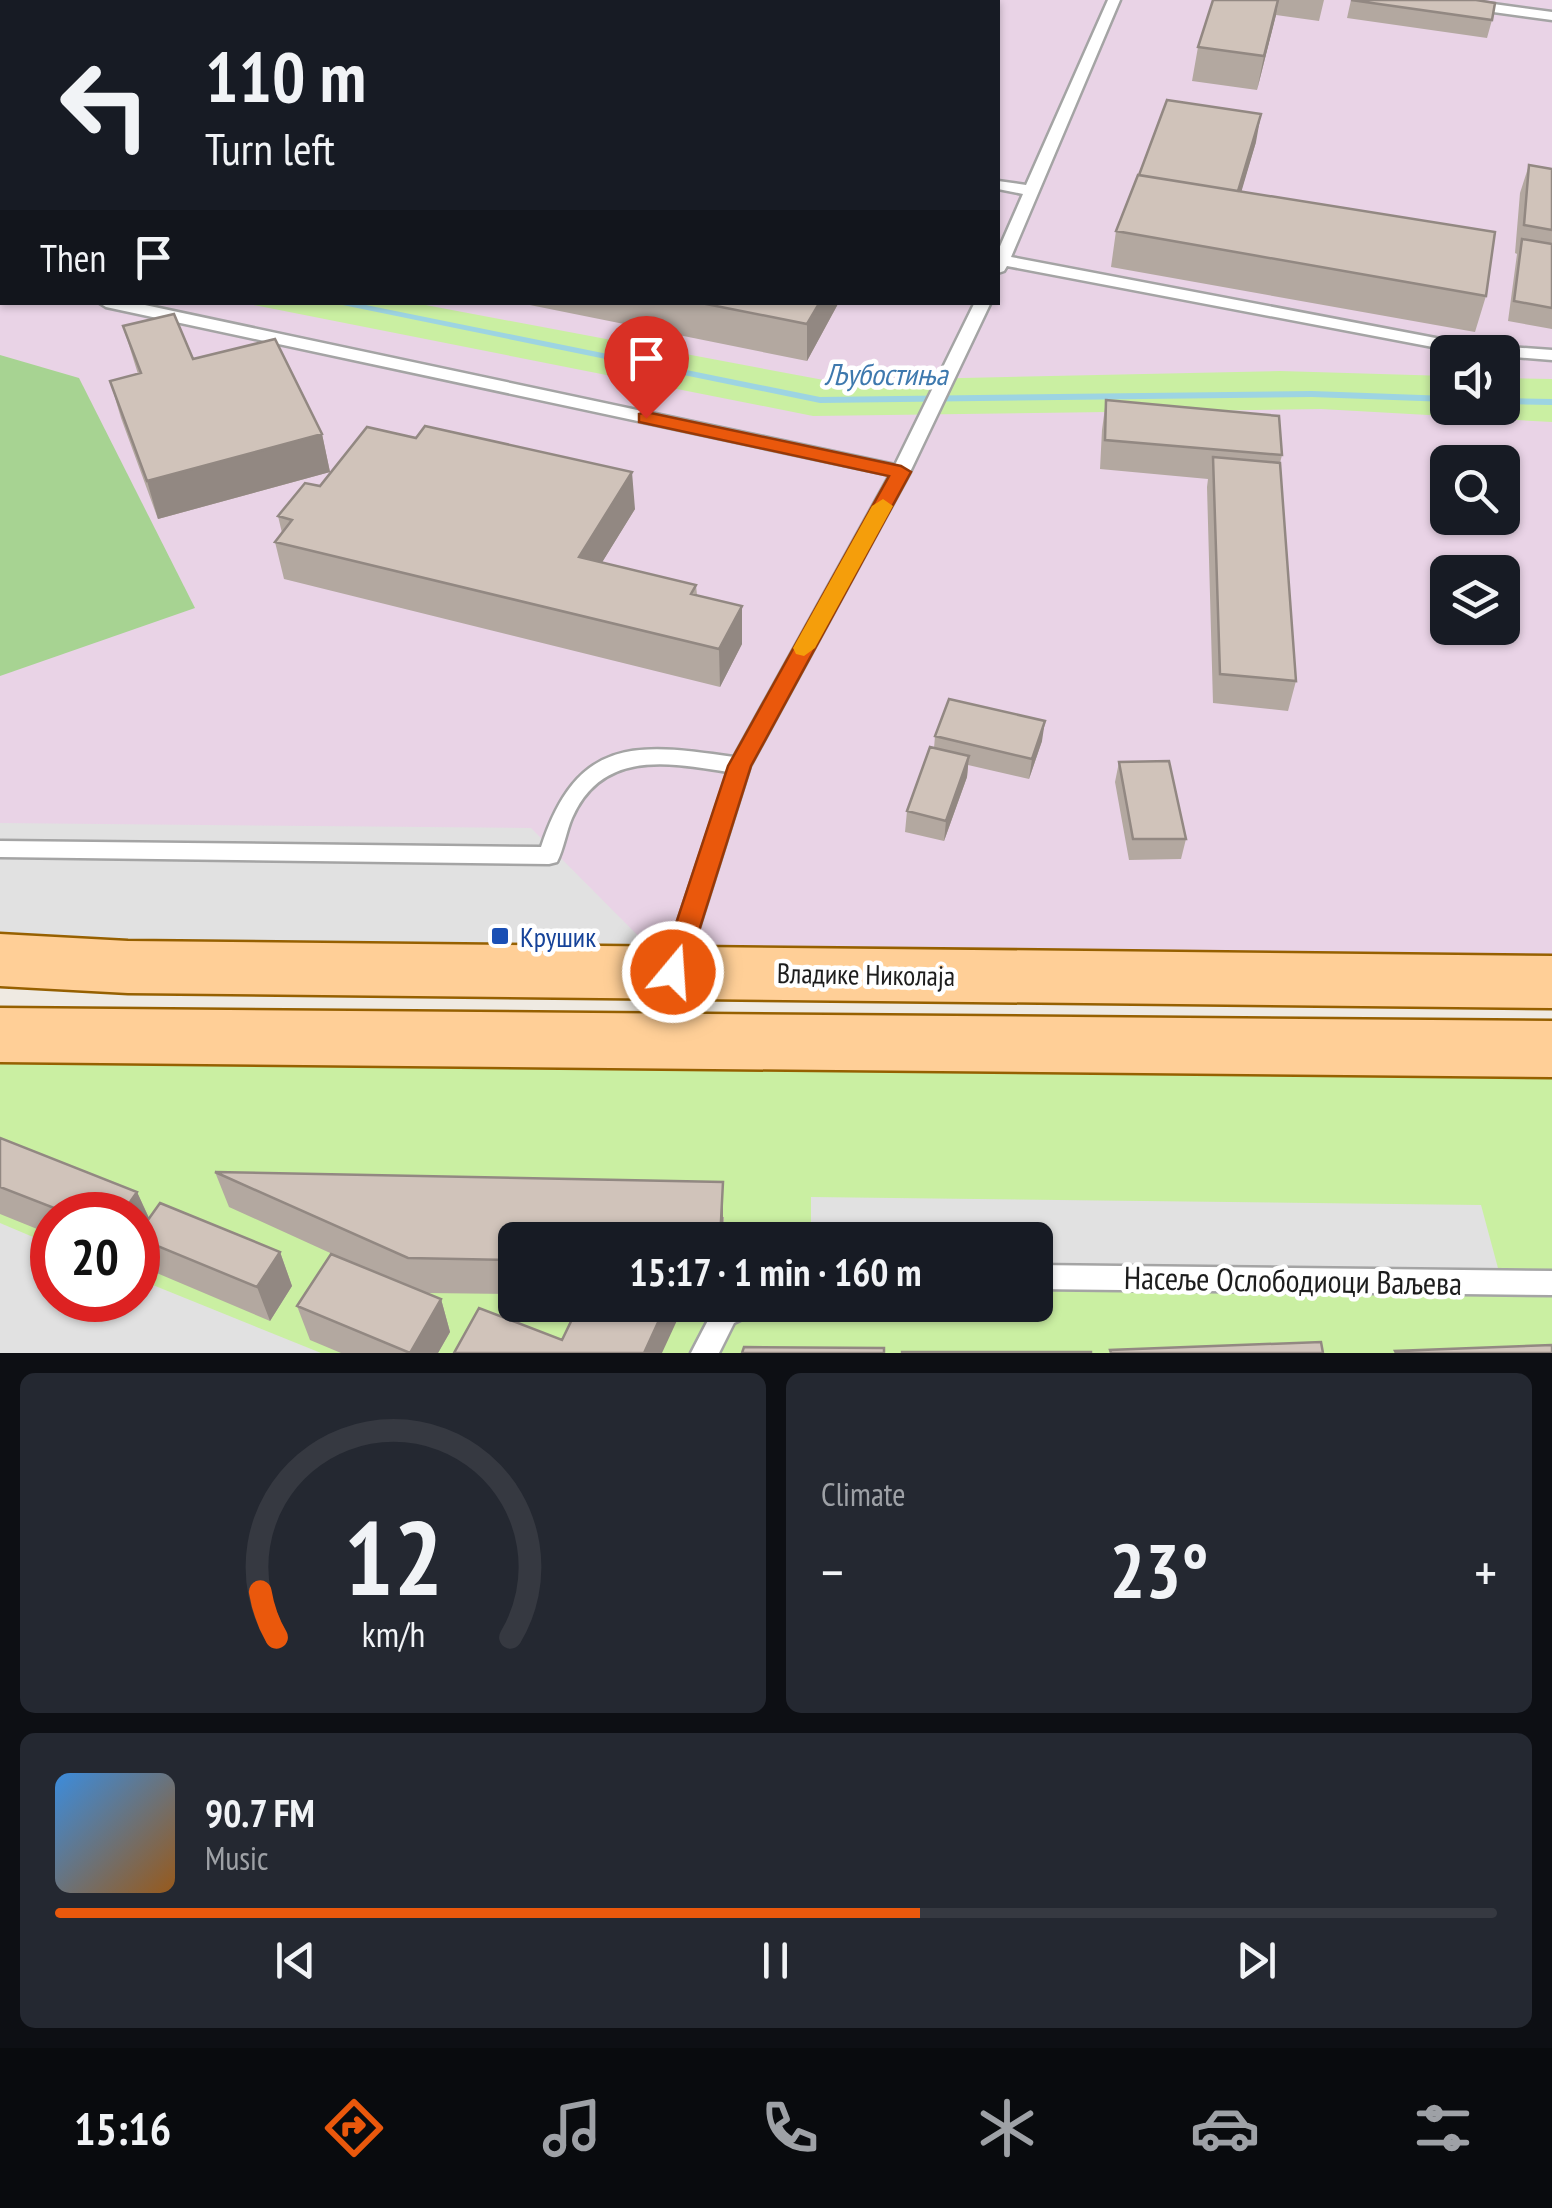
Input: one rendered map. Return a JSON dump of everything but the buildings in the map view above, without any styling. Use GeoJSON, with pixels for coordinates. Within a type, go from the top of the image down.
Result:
{"type":"FeatureCollection","features":[{"type":"Feature","properties":{"kind":"main road","name":"Владике Николаја"},"geometry":{"type":"LineString","coordinates":[[0,960],[128,967],[1552,982]]}},
{"type":"Feature","properties":{"kind":"main road"},"geometry":{"type":"LineString","coordinates":[[0,1034],[1552,1049]]}},
{"type":"Feature","properties":{"kind":"lane"},"geometry":{"type":"LineString","coordinates":[[1000,262],[1114,0]]}},
{"type":"Feature","properties":{"kind":"lane"},"geometry":{"type":"LineString","coordinates":[[1436,0],[1552,16]]}},
{"type":"Feature","properties":{"kind":"lane"},"geometry":{"type":"LineString","coordinates":[[1000,186],[1032,191]]}},
{"type":"Feature","properties":{"kind":"lane"},"geometry":{"type":"LineString","coordinates":[[1000,264],[1467,349],[1552,356]]}},
{"type":"Feature","properties":{"kind":"lane"},"geometry":{"type":"LineString","coordinates":[[120,305],[901,472]]}},
{"type":"Feature","properties":{"kind":"lane"},"geometry":{"type":"LineString","coordinates":[[673,972],[740,766],[901,472],[982,305]]}},
{"type":"Feature","properties":{"kind":"lane"},"geometry":{"type":"LineString","coordinates":[[0,848],[549,856],[555,831],[578,784],[617,760],[659,753],[740,766]]}},
{"type":"Feature","properties":{"kind":"lane","name":"Насеље Ослободиоци Ваљева"},"geometry":{"type":"LineString","coordinates":[[1053,1277],[1552,1283]]}},
{"type":"Feature","properties":{"kind":"lane"},"geometry":{"type":"LineString","coordinates":[[705,1353],[721,1322]]}},
{"type":"Feature","properties":{"kind":"shaded area"},"geometry":{"type":"Polygon","coordinates":[[[1000,0],[1552,0],[1552,982],[0,960],[0,305],[1000,305],[1000,0]]]}},
{"type":"Feature","properties":{"kind":"shaded area"},"geometry":{"type":"Polygon","coordinates":[[[0,823],[531,828],[673,971],[0,960],[0,823]]]}},
{"type":"Feature","properties":{"kind":"shaded area"},"geometry":{"type":"Polygon","coordinates":[[[811,1197],[1481,1205],[1502,1283],[1053,1277],[1053,1222],[811,1222],[811,1197]]]}},
{"type":"Feature","properties":{"kind":"shaded area"},"geometry":{"type":"Polygon","coordinates":[[[0,1223],[30,1236],[30,1322],[160,1322],[160,1288],[321,1353],[0,1353],[0,1223]]]}},
{"type":"Feature","properties":{"kind":"green space"},"geometry":{"type":"Polygon","coordinates":[[[254,305],[426,305],[829,381],[1280,371],[1430,375],[1430,415],[1321,409],[813,416],[254,305]]]}},
{"type":"Feature","properties":{"kind":"green space"},"geometry":{"type":"Polygon","coordinates":[[[0,355],[79,378],[195,608],[0,676],[0,355]]]}},
{"type":"Feature","properties":{"kind":"green space"},"geometry":{"type":"Polygon","coordinates":[[[1520,378],[1552,379],[1552,422],[1520,420],[1520,378]]]}},
{"type":"Feature","properties":{"kind":"green space"},"geometry":{"type":"Polygon","coordinates":[[[0,1026],[1552,1049],[1552,1353],[0,1353],[0,1026]]]}},
{"type":"Feature","properties":{"kind":"waterway","name":"Љубостиња"},"geometry":{"type":"LineString","coordinates":[[348,305],[820,400],[1312,394],[1430,398]]}},
{"type":"Feature","properties":{"kind":"waterway","name":"Љубостиња"},"geometry":{"type":"LineString","coordinates":[[1520,401],[1552,402]]}},
{"type":"Feature","properties":{"kind":"slow traffic"},"geometry":{"type":"LineString","coordinates":[[804,648],[883,506]]}},
{"type":"Feature","properties":{"kind":"place","name":"Крушик"},"geometry":{"type":"Point","coordinates":[500,936]}},
{"type":"Feature","properties":{"kind":"route"},"geometry":{"type":"LineString","coordinates":[[646,418],[901,472],[740,766],[673,972]]}}]}
